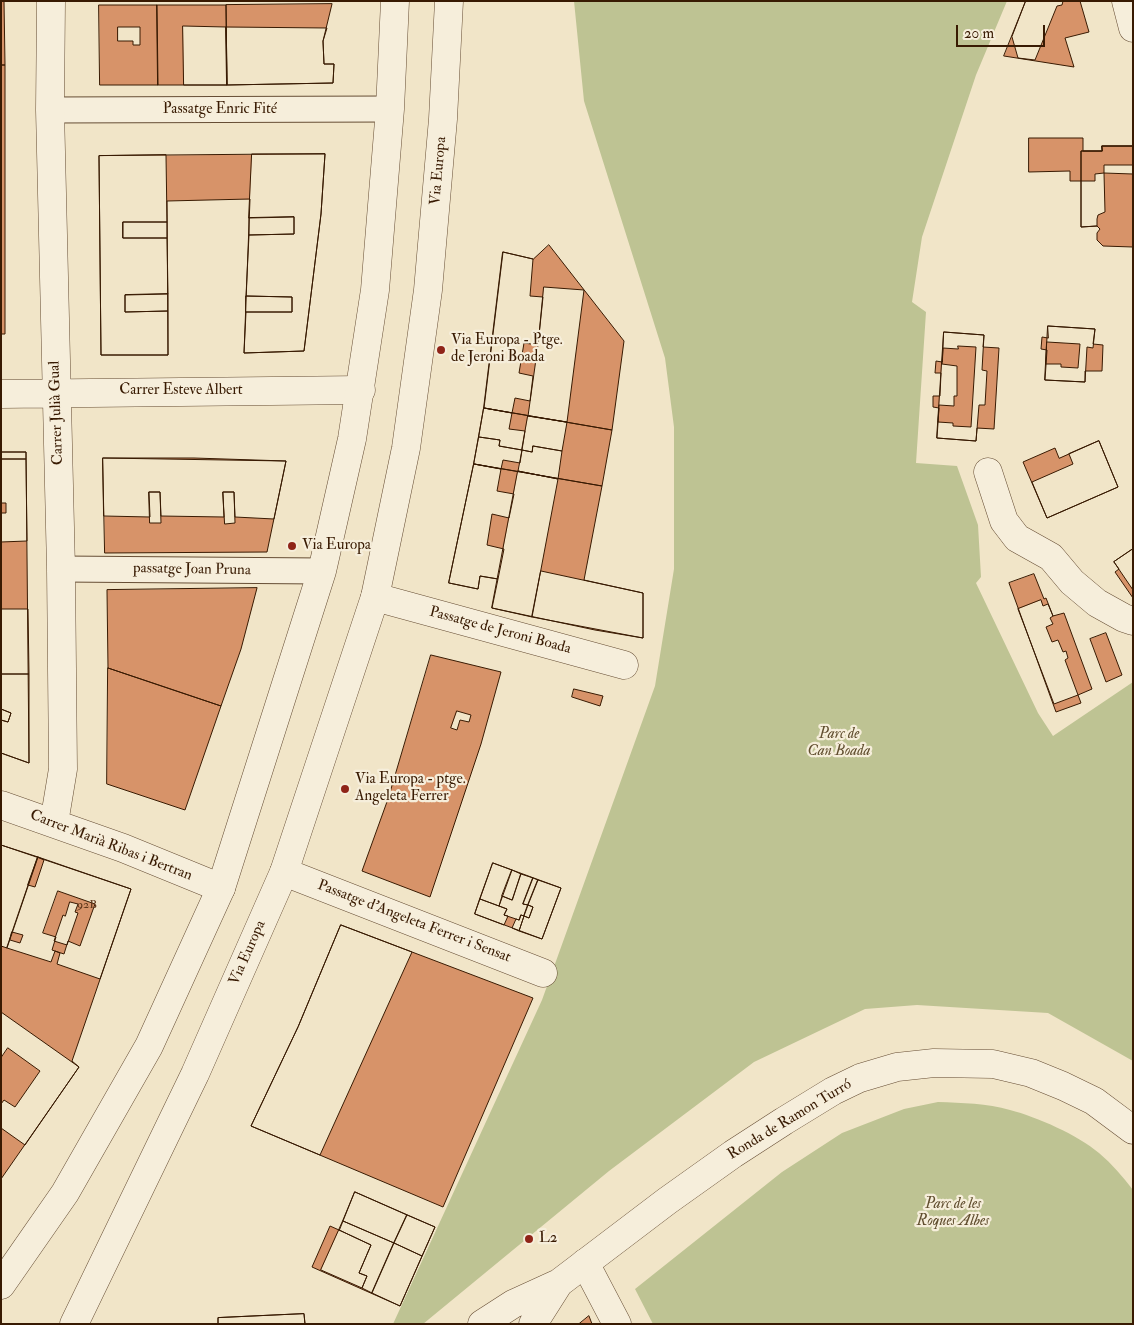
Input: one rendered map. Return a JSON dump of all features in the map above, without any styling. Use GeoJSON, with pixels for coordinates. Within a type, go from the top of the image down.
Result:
{"type":"FeatureCollection","features":[{"type":"Feature","properties":{"kind":"street","name":"Carrer Julià Gual"},"geometry":{"type":"LineString","coordinates":[[51,1],[50,110],[61,569],[63,769],[54,823]]}},
{"type":"Feature","properties":{"kind":"street"},"geometry":{"type":"LineString","coordinates":[[1,1285],[65,1194],[149,1046],[221,888],[322,571],[352,439],[375,290],[390,109],[396,1]]}},
{"type":"Feature","properties":{"kind":"street","name":"Via Europa"},"geometry":{"type":"LineString","coordinates":[[74,1324],[195,1074],[284,872],[375,597],[406,448],[428,290],[444,119],[449,1]]}},
{"type":"Feature","properties":{"kind":"street"},"geometry":{"type":"LineString","coordinates":[[1126,1],[1133,28]]}},
{"type":"Feature","properties":{"kind":"street","name":"Passatge Enric Fité"},"geometry":{"type":"LineString","coordinates":[[50,110],[390,109]]}},
{"type":"Feature","properties":{"kind":"street","name":"Carrer Esteve Albert"},"geometry":{"type":"LineString","coordinates":[[1,394],[361,390]]}},
{"type":"Feature","properties":{"kind":"street"},"geometry":{"type":"LineString","coordinates":[[988,472],[1004,521],[1018,538],[1051,557],[1072,582],[1097,603],[1133,621]]}},
{"type":"Feature","properties":{"kind":"street","name":"passatge Joan Pruna"},"geometry":{"type":"LineString","coordinates":[[61,569],[322,571]]}},
{"type":"Feature","properties":{"kind":"street","name":"Passatge de Jeroni Boada"},"geometry":{"type":"LineString","coordinates":[[375,597],[624,665]]}},
{"type":"Feature","properties":{"kind":"street","name":"Carrer Marià Ribas i Bertran"},"geometry":{"type":"LineString","coordinates":[[1,805],[123,848],[221,888]]}},
{"type":"Feature","properties":{"kind":"street","name":"Passatge d'Angeleta Ferrer i Sensat"},"geometry":{"type":"LineString","coordinates":[[284,872],[543,973]]}},
{"type":"Feature","properties":{"kind":"street","name":"Ronda de Ramon Turró"},"geometry":{"type":"LineString","coordinates":[[482,1324],[513,1304],[559,1283],[667,1201],[733,1154],[784,1121],[851,1082],[897,1067],[934,1063],[994,1064],[1031,1073],[1094,1101],[1133,1130]]}},
{"type":"Feature","properties":{"kind":"street"},"geometry":{"type":"LineString","coordinates":[[585,1263],[617,1324]]}},
{"type":"Feature","properties":{"kind":"street","name":"Ronda de Ramon Turró"},"geometry":{"type":"LineString","coordinates":[[533,1324],[559,1283]]}},
{"type":"Feature","properties":{"kind":"green space","name":"Parc de Can Boada"},"geometry":{"type":"Polygon","coordinates":[[[574,1],[1007,1],[976,75],[922,237],[912,302],[926,312],[916,463],[957,466],[978,525],[981,577],[976,583],[1038,713],[1053,736],[1133,682],[1133,1061],[1048,1013],[917,1005],[865,1009],[754,1062],[609,1171],[423,1324],[393,1324],[542,1000],[655,686],[674,569],[674,427],[665,358],[584,101],[574,1]]]}},
{"type":"Feature","properties":{"kind":"green space","name":"Parc de les Roques Albes"},"geometry":{"type":"Polygon","coordinates":[[[938,1102],[992,1106],[1032,1117],[1057,1127],[1090,1146],[1117,1171],[1133,1190],[1133,1324],[653,1324],[635,1289],[782,1172],[842,1133],[904,1109],[938,1102]]]}},
{"type":"Feature","properties":{"kind":"building"},"geometry":{"type":"Polygon","coordinates":[[[1,1],[4,1],[5,65],[1,65],[1,1]]]}},
{"type":"Feature","properties":{"kind":"building"},"geometry":{"type":"Polygon","coordinates":[[[1026,1],[1063,1],[1062,5],[1057,6],[1035,60],[1018,58],[1012,37],[1026,1]]]}},
{"type":"Feature","properties":{"kind":"building"},"geometry":{"type":"Polygon","coordinates":[[[1026,1],[1080,1],[1089,32],[1065,38],[1074,67],[1004,56],[1026,1]]]}},
{"type":"Feature","properties":{"kind":"building"},"geometry":{"type":"Polygon","coordinates":[[[332,4],[323,41],[324,64],[334,64],[333,83],[227,85],[226,5],[332,4]]]}},
{"type":"Feature","properties":{"kind":"building"},"geometry":{"type":"Polygon","coordinates":[[[99,5],[157,5],[158,85],[100,85],[99,5]]]}},
{"type":"Feature","properties":{"kind":"building"},"geometry":{"type":"Polygon","coordinates":[[[157,5],[226,5],[227,85],[158,85],[157,5]]]}},
{"type":"Feature","properties":{"kind":"building"},"geometry":{"type":"Polygon","coordinates":[[[183,26],[226,27],[227,85],[184,85],[183,26]]]}},
{"type":"Feature","properties":{"kind":"building"},"geometry":{"type":"Polygon","coordinates":[[[118,27],[140,27],[140,45],[133,45],[133,41],[118,41],[118,27]]]}},
{"type":"Feature","properties":{"kind":"building"},"geometry":{"type":"Polygon","coordinates":[[[226,27],[327,28],[323,41],[324,64],[334,64],[333,83],[227,85],[226,27]]]}},
{"type":"Feature","properties":{"kind":"building"},"geometry":{"type":"Polygon","coordinates":[[[1,65],[5,65],[5,334],[1,334],[1,65]]]}},
{"type":"Feature","properties":{"kind":"building"},"geometry":{"type":"Polygon","coordinates":[[[1029,138],[1083,138],[1083,151],[1102,151],[1102,146],[1133,146],[1133,247],[1103,246],[1097,240],[1097,233],[1100,229],[1097,226],[1081,227],[1081,181],[1070,181],[1070,171],[1029,172],[1029,138]]]}},
{"type":"Feature","properties":{"kind":"building"},"geometry":{"type":"Polygon","coordinates":[[[1102,146],[1133,146],[1133,165],[1104,165],[1104,173],[1095,174],[1095,181],[1081,181],[1081,151],[1102,151],[1102,146]]]}},
{"type":"Feature","properties":{"kind":"building"},"geometry":{"type":"Polygon","coordinates":[[[1102,146],[1133,146],[1133,174],[1104,173],[1105,212],[1098,215],[1097,226],[1081,227],[1081,151],[1102,151],[1102,146]]]}},
{"type":"Feature","properties":{"kind":"building"},"geometry":{"type":"Polygon","coordinates":[[[252,154],[325,154],[321,214],[304,351],[244,353],[246,312],[292,312],[292,297],[246,296],[249,235],[294,234],[294,217],[249,218],[252,154]]]}},
{"type":"Feature","properties":{"kind":"building"},"geometry":{"type":"Polygon","coordinates":[[[325,154],[321,214],[304,351],[244,353],[250,199],[167,201],[168,355],[101,355],[99,156],[325,154]]]}},
{"type":"Feature","properties":{"kind":"building"},"geometry":{"type":"Polygon","coordinates":[[[166,155],[167,222],[123,222],[123,238],[167,238],[168,294],[125,295],[125,312],[168,311],[168,355],[101,355],[99,156],[166,155]]]}},
{"type":"Feature","properties":{"kind":"building"},"geometry":{"type":"Polygon","coordinates":[[[294,217],[294,234],[249,235],[249,218],[294,217]]]}},
{"type":"Feature","properties":{"kind":"building"},"geometry":{"type":"Polygon","coordinates":[[[123,222],[167,222],[167,238],[123,238],[123,222]]]}},
{"type":"Feature","properties":{"kind":"building"},"geometry":{"type":"Polygon","coordinates":[[[549,245],[624,341],[612,430],[484,408],[503,252],[533,259],[549,245]]]}},
{"type":"Feature","properties":{"kind":"building"},"geometry":{"type":"Polygon","coordinates":[[[503,252],[533,259],[530,296],[543,297],[538,345],[524,343],[519,373],[533,376],[530,401],[515,398],[512,413],[484,408],[503,252]]]}},
{"type":"Feature","properties":{"kind":"building"},"geometry":{"type":"Polygon","coordinates":[[[544,287],[584,290],[567,422],[528,416],[544,287]]]}},
{"type":"Feature","properties":{"kind":"building"},"geometry":{"type":"Polygon","coordinates":[[[168,294],[168,311],[125,312],[125,295],[168,294]]]}},
{"type":"Feature","properties":{"kind":"building"},"geometry":{"type":"Polygon","coordinates":[[[246,296],[292,297],[292,312],[246,312],[246,296]]]}},
{"type":"Feature","properties":{"kind":"building"},"geometry":{"type":"Polygon","coordinates":[[[1048,326],[1095,329],[1093,348],[1087,347],[1085,382],[1045,380],[1048,326]]]}},
{"type":"Feature","properties":{"kind":"building"},"geometry":{"type":"Polygon","coordinates":[[[1048,326],[1095,329],[1093,344],[1103,345],[1102,371],[1085,371],[1085,382],[1045,380],[1047,350],[1041,349],[1042,337],[1048,338],[1048,326]]]}},
{"type":"Feature","properties":{"kind":"building"},"geometry":{"type":"Polygon","coordinates":[[[944,332],[984,335],[982,370],[987,371],[985,405],[979,405],[976,441],[937,438],[944,332]]]}},
{"type":"Feature","properties":{"kind":"building"},"geometry":{"type":"Polygon","coordinates":[[[944,332],[984,335],[983,347],[999,348],[994,429],[977,428],[976,441],[937,438],[939,408],[933,407],[933,396],[940,396],[941,373],[935,373],[936,361],[942,362],[944,332]]]}},
{"type":"Feature","properties":{"kind":"building"},"geometry":{"type":"Polygon","coordinates":[[[1047,342],[1080,344],[1078,368],[1061,367],[1061,364],[1046,364],[1047,342]]]}},
{"type":"Feature","properties":{"kind":"building"},"geometry":{"type":"Polygon","coordinates":[[[958,346],[976,347],[971,427],[953,426],[953,423],[938,422],[939,405],[954,406],[954,396],[957,396],[957,366],[942,364],[943,348],[958,349],[958,346]]]}},
{"type":"Feature","properties":{"kind":"building"},"geometry":{"type":"Polygon","coordinates":[[[484,408],[512,413],[509,429],[525,431],[522,450],[499,446],[500,440],[479,437],[484,408]]]}},
{"type":"Feature","properties":{"kind":"building"},"geometry":{"type":"Polygon","coordinates":[[[484,408],[612,430],[602,486],[474,464],[484,408]]]}},
{"type":"Feature","properties":{"kind":"building"},"geometry":{"type":"Polygon","coordinates":[[[528,416],[567,422],[562,451],[533,446],[532,452],[522,450],[528,416]]]}},
{"type":"Feature","properties":{"kind":"building"},"geometry":{"type":"Polygon","coordinates":[[[479,437],[500,440],[499,446],[522,450],[520,463],[503,460],[501,469],[474,464],[479,437]]]}},
{"type":"Feature","properties":{"kind":"building"},"geometry":{"type":"Polygon","coordinates":[[[1099,441],[1118,487],[1047,518],[1032,482],[1073,464],[1069,454],[1099,441]]]}},
{"type":"Feature","properties":{"kind":"building"},"geometry":{"type":"Polygon","coordinates":[[[1099,441],[1118,487],[1047,518],[1023,462],[1055,448],[1059,458],[1099,441]]]}},
{"type":"Feature","properties":{"kind":"building"},"geometry":{"type":"Polygon","coordinates":[[[533,446],[562,451],[558,479],[518,471],[522,450],[532,452],[533,446]]]}},
{"type":"Feature","properties":{"kind":"building"},"geometry":{"type":"Polygon","coordinates":[[[1,452],[26,452],[29,763],[1,753],[1,452]]]}},
{"type":"Feature","properties":{"kind":"building"},"geometry":{"type":"Polygon","coordinates":[[[1,452],[26,452],[26,459],[1,459],[1,452]]]}},
{"type":"Feature","properties":{"kind":"building"},"geometry":{"type":"Polygon","coordinates":[[[103,458],[286,461],[267,552],[105,553],[103,458]]]}},
{"type":"Feature","properties":{"kind":"building"},"geometry":{"type":"Polygon","coordinates":[[[103,458],[286,461],[274,519],[235,517],[234,492],[223,492],[224,517],[161,516],[160,492],[149,492],[150,517],[104,516],[103,458]]]}},
{"type":"Feature","properties":{"kind":"building"},"geometry":{"type":"Polygon","coordinates":[[[1,459],[26,459],[27,541],[1,542],[1,459]]]}},
{"type":"Feature","properties":{"kind":"building"},"geometry":{"type":"Polygon","coordinates":[[[474,464],[501,469],[497,491],[514,494],[509,518],[492,514],[487,545],[504,549],[498,579],[480,576],[478,589],[449,583],[474,464]]]}},
{"type":"Feature","properties":{"kind":"building"},"geometry":{"type":"Polygon","coordinates":[[[474,464],[602,486],[584,580],[643,593],[643,638],[595,630],[492,608],[498,579],[480,576],[478,589],[449,583],[474,464]]]}},
{"type":"Feature","properties":{"kind":"building"},"geometry":{"type":"Polygon","coordinates":[[[518,471],[558,479],[532,617],[492,608],[518,471]]]}},
{"type":"Feature","properties":{"kind":"building"},"geometry":{"type":"Polygon","coordinates":[[[149,492],[160,492],[161,523],[150,523],[149,492]]]}},
{"type":"Feature","properties":{"kind":"building"},"geometry":{"type":"Polygon","coordinates":[[[223,492],[234,492],[235,523],[225,524],[223,492]]]}},
{"type":"Feature","properties":{"kind":"building"},"geometry":{"type":"Polygon","coordinates":[[[1,503],[6,503],[6,513],[1,513],[1,503]]]}},
{"type":"Feature","properties":{"kind":"building"},"geometry":{"type":"Polygon","coordinates":[[[1133,549],[1133,590],[1114,562],[1133,549]]]}},
{"type":"Feature","properties":{"kind":"building"},"geometry":{"type":"Polygon","coordinates":[[[1133,549],[1133,598],[1115,572],[1119,569],[1114,562],[1133,549]]]}},
{"type":"Feature","properties":{"kind":"building"},"geometry":{"type":"Polygon","coordinates":[[[541,571],[643,593],[643,638],[532,617],[541,571]]]}},
{"type":"Feature","properties":{"kind":"building"},"geometry":{"type":"Polygon","coordinates":[[[1034,574],[1053,616],[1064,613],[1092,689],[1078,695],[1081,703],[1056,712],[1009,583],[1034,574]]]}},
{"type":"Feature","properties":{"kind":"building"},"geometry":{"type":"Polygon","coordinates":[[[257,588],[241,649],[221,706],[108,668],[107,590],[257,588]]]}},
{"type":"Feature","properties":{"kind":"building"},"geometry":{"type":"Polygon","coordinates":[[[1041,600],[1043,606],[1048,604],[1053,616],[1050,618],[1053,624],[1046,627],[1052,642],[1058,640],[1063,652],[1066,651],[1068,658],[1065,660],[1078,695],[1054,704],[1018,609],[1041,600]]]}},
{"type":"Feature","properties":{"kind":"building"},"geometry":{"type":"Polygon","coordinates":[[[1,609],[28,609],[29,674],[1,674],[1,609]]]}},
{"type":"Feature","properties":{"kind":"building"},"geometry":{"type":"Polygon","coordinates":[[[1106,633],[1122,675],[1106,682],[1090,639],[1106,633]]]}},
{"type":"Feature","properties":{"kind":"building"},"geometry":{"type":"Polygon","coordinates":[[[431,655],[501,672],[481,744],[430,897],[362,871],[388,799],[431,655]]]}},
{"type":"Feature","properties":{"kind":"building"},"geometry":{"type":"Polygon","coordinates":[[[108,668],[221,706],[185,810],[107,784],[108,668]]]}},
{"type":"Feature","properties":{"kind":"building"},"geometry":{"type":"Polygon","coordinates":[[[1,674],[29,674],[29,763],[1,753],[1,720],[8,722],[11,713],[1,709],[1,674]]]}},
{"type":"Feature","properties":{"kind":"building"},"geometry":{"type":"Polygon","coordinates":[[[574,689],[603,696],[600,706],[572,697],[574,689]]]}},
{"type":"Feature","properties":{"kind":"building"},"geometry":{"type":"Polygon","coordinates":[[[1,709],[11,713],[8,722],[1,720],[1,709]]]}},
{"type":"Feature","properties":{"kind":"building"},"geometry":{"type":"Polygon","coordinates":[[[457,711],[471,715],[469,722],[460,720],[457,730],[451,728],[457,711]]]}},
{"type":"Feature","properties":{"kind":"building"},"geometry":{"type":"Polygon","coordinates":[[[1,845],[38,857],[7,948],[1,946],[1,845]]]}},
{"type":"Feature","properties":{"kind":"building"},"geometry":{"type":"Polygon","coordinates":[[[1,845],[131,889],[72,1061],[79,1067],[1,1179],[1,845]]]}},
{"type":"Feature","properties":{"kind":"building"},"geometry":{"type":"Polygon","coordinates":[[[38,857],[44,860],[35,887],[28,885],[38,857]]]}},
{"type":"Feature","properties":{"kind":"building"},"geometry":{"type":"Polygon","coordinates":[[[38,857],[131,889],[100,979],[57,964],[60,953],[55,951],[51,962],[7,948],[38,857]]]}},
{"type":"Feature","properties":{"kind":"building"},"geometry":{"type":"Polygon","coordinates":[[[493,863],[561,888],[542,939],[475,914],[493,863]]]}},
{"type":"Feature","properties":{"kind":"building"},"geometry":{"type":"Polygon","coordinates":[[[493,863],[512,870],[499,906],[480,899],[493,863]]]}},
{"type":"Feature","properties":{"kind":"building"},"geometry":{"type":"Polygon","coordinates":[[[512,870],[521,874],[512,900],[502,896],[512,870]]]}},
{"type":"Feature","properties":{"kind":"building"},"geometry":{"type":"Polygon","coordinates":[[[521,874],[533,878],[523,904],[528,905],[524,916],[521,915],[519,920],[504,915],[507,909],[499,906],[502,896],[512,900],[521,874]]]}},
{"type":"Feature","properties":{"kind":"building"},"geometry":{"type":"Polygon","coordinates":[[[533,878],[538,880],[528,905],[523,904],[533,878]]]}},
{"type":"Feature","properties":{"kind":"building"},"geometry":{"type":"Polygon","coordinates":[[[538,880],[561,888],[542,939],[519,931],[524,916],[529,918],[533,907],[528,905],[538,880]]]}},
{"type":"Feature","properties":{"kind":"building"},"geometry":{"type":"Polygon","coordinates":[[[58,891],[95,904],[80,946],[68,941],[64,954],[52,950],[56,937],[43,933],[58,891]]]}},
{"type":"Feature","properties":{"kind":"building"},"geometry":{"type":"Polygon","coordinates":[[[480,899],[507,909],[504,915],[508,916],[504,925],[475,914],[480,899]]]}},
{"type":"Feature","properties":{"kind":"building"},"geometry":{"type":"Polygon","coordinates":[[[70,902],[78,904],[75,912],[78,913],[67,945],[54,941],[63,915],[65,916],[70,902]]]}},
{"type":"Feature","properties":{"kind":"building"},"geometry":{"type":"Polygon","coordinates":[[[528,905],[533,907],[529,918],[524,916],[528,905]]]}},
{"type":"Feature","properties":{"kind":"building"},"geometry":{"type":"Polygon","coordinates":[[[521,915],[524,916],[519,931],[512,928],[516,919],[519,920],[521,915]]]}},
{"type":"Feature","properties":{"kind":"building"},"geometry":{"type":"Polygon","coordinates":[[[341,925],[533,998],[443,1207],[251,1126],[298,1027],[341,925]]]}},
{"type":"Feature","properties":{"kind":"building"},"geometry":{"type":"Polygon","coordinates":[[[341,925],[412,952],[320,1155],[251,1126],[298,1027],[341,925]]]}},
{"type":"Feature","properties":{"kind":"building"},"geometry":{"type":"Polygon","coordinates":[[[12,932],[23,935],[20,943],[10,940],[12,932]]]}},
{"type":"Feature","properties":{"kind":"building"},"geometry":{"type":"Polygon","coordinates":[[[1,1012],[79,1067],[25,1145],[1,1128],[1,1012]]]}},
{"type":"Feature","properties":{"kind":"building"},"geometry":{"type":"Polygon","coordinates":[[[8,1048],[40,1071],[15,1107],[4,1100],[1,1104],[1,1058],[8,1048]]]}},
{"type":"Feature","properties":{"kind":"building"},"geometry":{"type":"Polygon","coordinates":[[[355,1192],[407,1215],[394,1243],[343,1221],[355,1192]]]}},
{"type":"Feature","properties":{"kind":"building"},"geometry":{"type":"Polygon","coordinates":[[[355,1192],[435,1227],[400,1306],[312,1267],[330,1226],[339,1230],[355,1192]]]}},
{"type":"Feature","properties":{"kind":"building"},"geometry":{"type":"Polygon","coordinates":[[[407,1215],[435,1227],[422,1256],[394,1243],[407,1215]]]}},
{"type":"Feature","properties":{"kind":"building"},"geometry":{"type":"Polygon","coordinates":[[[343,1221],[394,1243],[372,1293],[362,1288],[367,1276],[359,1273],[371,1245],[339,1230],[343,1221]]]}},
{"type":"Feature","properties":{"kind":"building"},"geometry":{"type":"Polygon","coordinates":[[[339,1230],[371,1245],[359,1273],[367,1276],[362,1288],[321,1270],[339,1230]]]}},
{"type":"Feature","properties":{"kind":"building"},"geometry":{"type":"Polygon","coordinates":[[[394,1243],[422,1256],[400,1306],[372,1293],[394,1243]]]}},
{"type":"Feature","properties":{"kind":"building"},"geometry":{"type":"Polygon","coordinates":[[[304,1314],[305,1324],[218,1324],[218,1318],[304,1314]]]}},
{"type":"Feature","properties":{"kind":"building"},"geometry":{"type":"Polygon","coordinates":[[[304,1314],[305,1324],[218,1324],[218,1318],[304,1314]]]}},
{"type":"Feature","properties":{"kind":"building"},"geometry":{"type":"Polygon","coordinates":[[[589,1316],[592,1324],[579,1324],[589,1316]]]}},
{"type":"Feature","properties":{"kind":"place","name":"Via Europa - Ptge. de Jeroni Boada"},"geometry":{"type":"Point","coordinates":[441,350]}},
{"type":"Feature","properties":{"kind":"place","name":"Via Europa"},"geometry":{"type":"Point","coordinates":[292,546]}},
{"type":"Feature","properties":{"kind":"place","name":"Via Europa - ptge. Angeleta Ferrer"},"geometry":{"type":"Point","coordinates":[345,789]}},
{"type":"Feature","properties":{"kind":"place","name":"L2"},"geometry":{"type":"Point","coordinates":[529,1239]}}]}
